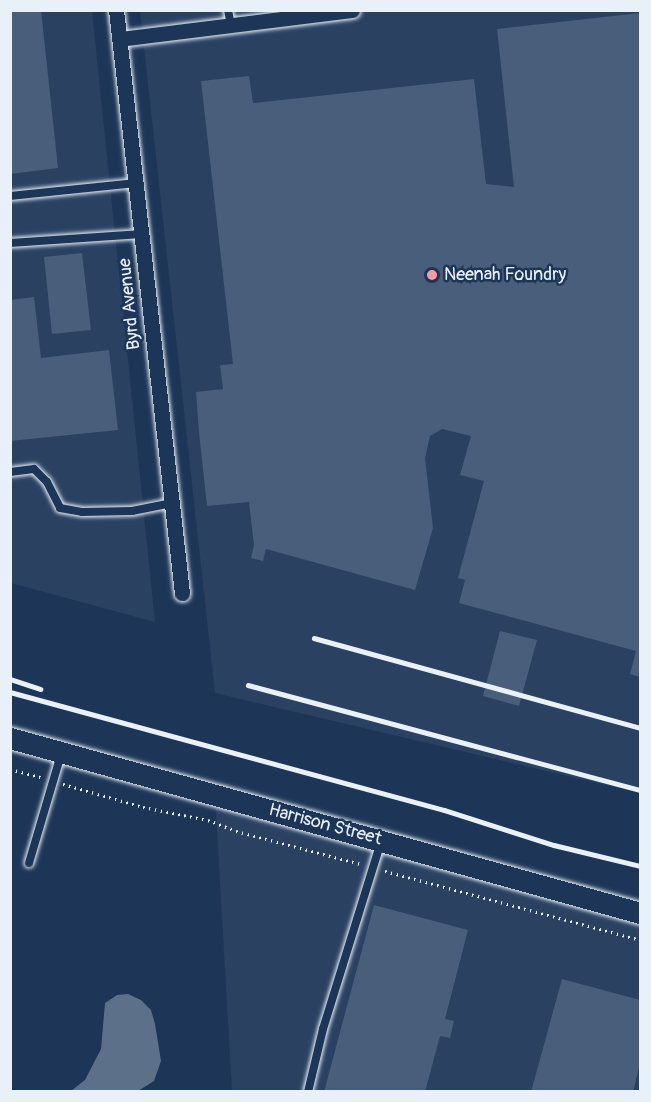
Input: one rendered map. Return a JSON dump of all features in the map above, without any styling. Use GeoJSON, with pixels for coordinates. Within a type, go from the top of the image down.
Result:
{"type":"FeatureCollection","features":[{"type":"Feature","properties":{"kind":"main road","name":"Harrison Street"},"geometry":{"type":"LineString","coordinates":[[10,738],[640,913]]}},
{"type":"Feature","properties":{"kind":"street","name":"Byrd Avenue"},"geometry":{"type":"LineString","coordinates":[[116,10],[182,593]]}},
{"type":"Feature","properties":{"kind":"street"},"geometry":{"type":"LineString","coordinates":[[120,39],[230,18],[352,10]]}},
{"type":"Feature","properties":{"kind":"lane"},"geometry":{"type":"LineString","coordinates":[[10,196],[136,183]]}},
{"type":"Feature","properties":{"kind":"lane"},"geometry":{"type":"LineString","coordinates":[[10,243],[142,234]]}},
{"type":"Feature","properties":{"kind":"lane"},"geometry":{"type":"LineString","coordinates":[[10,472],[34,469],[47,482],[60,508],[132,511],[172,503]]}},
{"type":"Feature","properties":{"kind":"lane"},"geometry":{"type":"LineString","coordinates":[[29,863],[62,752]]}},
{"type":"Feature","properties":{"kind":"lane"},"geometry":{"type":"LineString","coordinates":[[309,1092],[323,1029],[381,841]]}},
{"type":"Feature","properties":{"kind":"path"},"geometry":{"type":"LineString","coordinates":[[10,769],[143,807],[208,820],[236,831],[640,940]]}},
{"type":"Feature","properties":{"kind":"shaded area"},"geometry":{"type":"Polygon","coordinates":[[[10,11],[92,11],[155,622],[11,583],[10,11]]]}},
{"type":"Feature","properties":{"kind":"shaded area","name":"Neenah Foundry"},"geometry":{"type":"Polygon","coordinates":[[[140,11],[640,11],[640,793],[215,693],[140,11]]]}},
{"type":"Feature","properties":{"kind":"shaded area"},"geometry":{"type":"Polygon","coordinates":[[[215,795],[640,913],[640,1091],[232,1091],[215,795]]]}},
{"type":"Feature","properties":{"kind":"shaded area"},"geometry":{"type":"Polygon","coordinates":[[[128,994],[141,1000],[151,1010],[161,1061],[154,1081],[138,1091],[71,1091],[85,1080],[101,1049],[105,1003],[117,995],[128,994]]]}},
{"type":"Feature","properties":{"kind":"building"},"geometry":{"type":"Polygon","coordinates":[[[10,10],[41,10],[58,168],[10,174],[10,10]]]}},
{"type":"Feature","properties":{"kind":"building","name":"Neenah Foundry"},"geometry":{"type":"Polygon","coordinates":[[[640,13],[640,677],[630,674],[636,651],[459,603],[465,580],[458,578],[484,481],[460,475],[471,436],[442,429],[430,436],[425,458],[433,528],[415,590],[266,549],[263,561],[251,558],[254,545],[249,502],[207,506],[199,432],[196,392],[223,389],[220,365],[233,364],[201,81],[249,76],[253,103],[474,79],[486,184],[514,187],[497,29],[640,13]]]}},
{"type":"Feature","properties":{"kind":"building"},"geometry":{"type":"Polygon","coordinates":[[[82,253],[91,330],[52,334],[44,257],[82,253]]]}},
{"type":"Feature","properties":{"kind":"building"},"geometry":{"type":"Polygon","coordinates":[[[34,297],[41,358],[109,350],[118,430],[10,441],[10,300],[34,297]]]}},
{"type":"Feature","properties":{"kind":"building"},"geometry":{"type":"Polygon","coordinates":[[[500,631],[537,640],[519,706],[483,696],[500,631]]]}},
{"type":"Feature","properties":{"kind":"building"},"geometry":{"type":"Polygon","coordinates":[[[374,905],[468,930],[445,1019],[454,1021],[450,1038],[440,1036],[425,1092],[324,1092],[374,905]]]}},
{"type":"Feature","properties":{"kind":"building"},"geometry":{"type":"Polygon","coordinates":[[[562,979],[640,1000],[640,1063],[633,1092],[531,1092],[562,979]]]}},
{"type":"Feature","properties":{"kind":"railway"},"geometry":{"type":"LineString","coordinates":[[314,638],[640,728]]}},
{"type":"Feature","properties":{"kind":"railway"},"geometry":{"type":"LineString","coordinates":[[10,679],[40,689]]}},
{"type":"Feature","properties":{"kind":"railway"},"geometry":{"type":"LineString","coordinates":[[248,685],[640,790]]}},
{"type":"Feature","properties":{"kind":"railway"},"geometry":{"type":"LineString","coordinates":[[10,692],[444,810],[554,845],[640,866]]}},
{"type":"Feature","properties":{"kind":"place","name":"Neenah Foundry"},"geometry":{"type":"Point","coordinates":[432,275]}}]}
